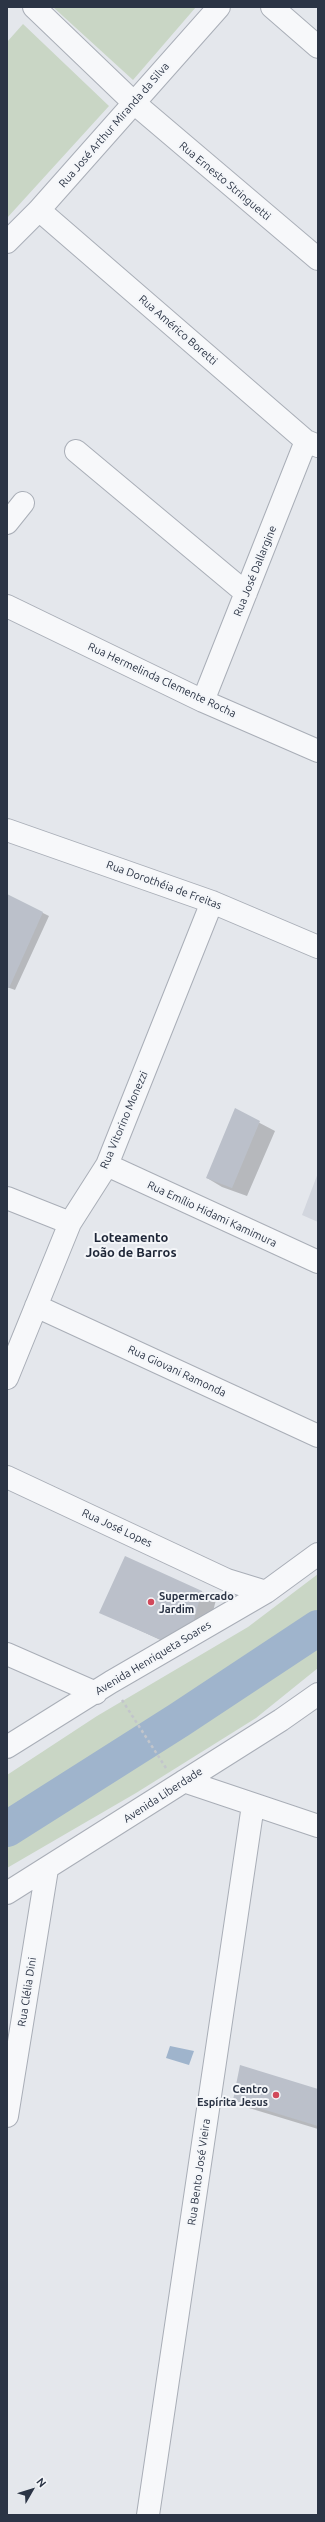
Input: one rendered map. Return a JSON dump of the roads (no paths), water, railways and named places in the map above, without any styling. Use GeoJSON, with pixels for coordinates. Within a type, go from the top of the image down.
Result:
{"type":"FeatureCollection","features":[{"type":"Feature","properties":{"kind":"street","name":"Rua Ernesto Stringuetti"},"geometry":{"type":"LineString","coordinates":[[34,7],[133,102],[318,259]]}},
{"type":"Feature","properties":{"kind":"street","name":"Rua José Arthur Miranda da Silva"},"geometry":{"type":"LineString","coordinates":[[7,242],[39,210],[133,102],[219,7]]}},
{"type":"Feature","properties":{"kind":"street"},"geometry":{"type":"LineString","coordinates":[[272,7],[318,47]]}},
{"type":"Feature","properties":{"kind":"street","name":"Rua Américo Boretti"},"geometry":{"type":"LineString","coordinates":[[39,210],[312,444]]}},
{"type":"Feature","properties":{"kind":"street","name":"Rua José Dallargine"},"geometry":{"type":"LineString","coordinates":[[203,701],[246,593],[312,444]]}},
{"type":"Feature","properties":{"kind":"street"},"geometry":{"type":"LineString","coordinates":[[76,451],[246,593]]}},
{"type":"Feature","properties":{"kind":"street"},"geometry":{"type":"LineString","coordinates":[[7,523],[23,503]]}},
{"type":"Feature","properties":{"kind":"street","name":"Rua Hermelinda Clemente Rocha"},"geometry":{"type":"LineString","coordinates":[[7,606],[203,701],[318,751]]}},
{"type":"Feature","properties":{"kind":"street","name":"Rua Dorothéia de Freitas"},"geometry":{"type":"LineString","coordinates":[[7,830],[212,902],[318,946]]}},
{"type":"Feature","properties":{"kind":"street","name":"Rua Vitorino Monezzi"},"geometry":{"type":"LineString","coordinates":[[7,1378],[70,1223],[107,1165],[212,902]]}},
{"type":"Feature","properties":{"kind":"street","name":"Rua Emílio Hidami Kamimura"},"geometry":{"type":"LineString","coordinates":[[107,1165],[318,1262]]}},
{"type":"Feature","properties":{"kind":"street"},"geometry":{"type":"LineString","coordinates":[[7,1198],[70,1223]]}},
{"type":"Feature","properties":{"kind":"street","name":"Rua Giovani Ramonda"},"geometry":{"type":"LineString","coordinates":[[36,1306],[318,1436]]}},
{"type":"Feature","properties":{"kind":"street","name":"Rua José Lopes"},"geometry":{"type":"LineString","coordinates":[[7,1477],[227,1580],[266,1592]]}},
{"type":"Feature","properties":{"kind":"street","name":"Avenida Henriqueta Soares"},"geometry":{"type":"LineString","coordinates":[[7,1747],[104,1687],[266,1592],[318,1554]]}},
{"type":"Feature","properties":{"kind":"street"},"geometry":{"type":"LineString","coordinates":[[227,1580],[234,1610]]}},
{"type":"Feature","properties":{"kind":"street"},"geometry":{"type":"LineString","coordinates":[[7,1654],[104,1687]]}},
{"type":"Feature","properties":{"kind":"street","name":"Avenida Liberdade"},"geometry":{"type":"LineString","coordinates":[[7,1893],[47,1869],[318,1694]]}},
{"type":"Feature","properties":{"kind":"street"},"geometry":{"type":"LineString","coordinates":[[180,1783],[318,1826]]}},
{"type":"Feature","properties":{"kind":"street","name":"Rua Bento José Vieira"},"geometry":{"type":"LineString","coordinates":[[148,2515],[253,1805]]}},
{"type":"Feature","properties":{"kind":"street","name":"Rua Clélia Dini"},"geometry":{"type":"LineString","coordinates":[[7,2116],[47,1869]]}},
{"type":"Feature","properties":{"kind":"water"},"geometry":{"type":"Polygon","coordinates":[[[170,2046],[194,2051],[189,2065],[166,2058],[170,2046]]]}},
{"type":"Feature","properties":{"kind":"waterway"},"geometry":{"type":"LineString","coordinates":[[7,1829],[179,1720],[318,1628]]}},
{"type":"Feature","properties":{"kind":"place","name":"Supermercado Jardim"},"geometry":{"type":"Point","coordinates":[151,1602]}},
{"type":"Feature","properties":{"kind":"place","name":"Centro Espírita Jesus"},"geometry":{"type":"Point","coordinates":[276,2095]}},
{"type":"Feature","properties":{"kind":"district","name":"Loteamento João de Barros"},"geometry":{"type":"Point","coordinates":[131,1246]}}]}
